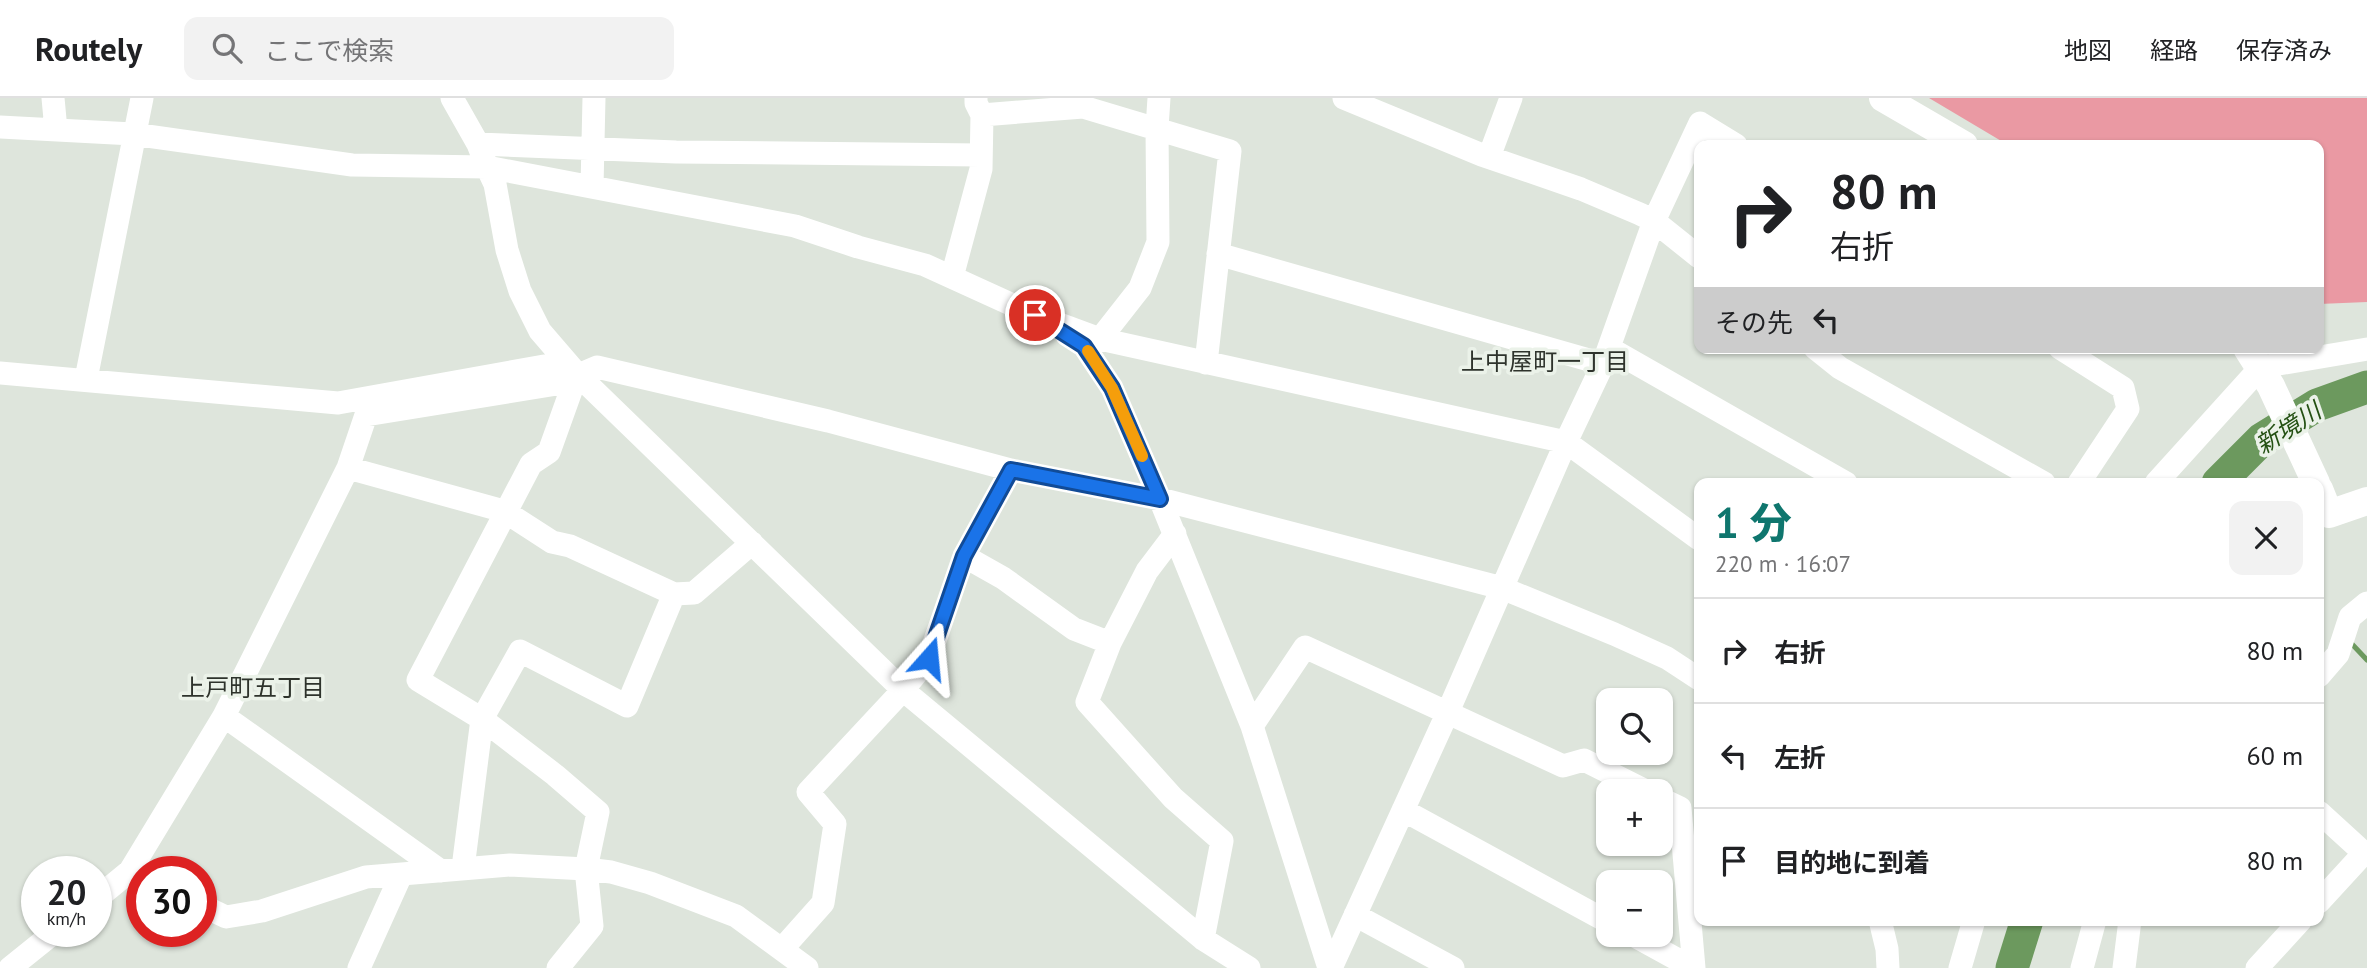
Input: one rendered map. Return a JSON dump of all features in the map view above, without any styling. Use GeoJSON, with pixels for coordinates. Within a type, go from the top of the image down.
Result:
{"type":"FeatureCollection","features":[{"type":"Feature","properties":{"kind":"main road"},"geometry":{"type":"LineString","coordinates":[[1883,98],[1955,140]]}},
{"type":"Feature","properties":{"kind":"main road"},"geometry":{"type":"LineString","coordinates":[[2260,367],[2314,478]]}},
{"type":"Feature","properties":{"kind":"main road"},"geometry":{"type":"LineString","coordinates":[[2324,507],[2367,500]]}},
{"type":"Feature","properties":{"kind":"street"},"geometry":{"type":"LineString","coordinates":[[53,98],[55,130]]}},
{"type":"Feature","properties":{"kind":"street"},"geometry":{"type":"LineString","coordinates":[[86,379],[142,98]]}},
{"type":"Feature","properties":{"kind":"street"},"geometry":{"type":"LineString","coordinates":[[452,98],[478,144],[495,184],[507,250],[520,291],[540,331],[577,374],[903,690],[1203,939],[1249,968]]}},
{"type":"Feature","properties":{"kind":"street"},"geometry":{"type":"LineString","coordinates":[[592,187],[594,98]]}},
{"type":"Feature","properties":{"kind":"street"},"geometry":{"type":"LineString","coordinates":[[1100,340],[1140,288],[1158,242],[1159,98]]}},
{"type":"Feature","properties":{"kind":"street"},"geometry":{"type":"LineString","coordinates":[[1344,98],[1489,157],[1581,189],[1654,221],[1694,253]]}},
{"type":"Feature","properties":{"kind":"street"},"geometry":{"type":"LineString","coordinates":[[1489,157],[1511,98]]}},
{"type":"Feature","properties":{"kind":"street"},"geometry":{"type":"LineString","coordinates":[[952,277],[981,169],[979,106],[1083,107],[1230,151],[1206,363]]}},
{"type":"Feature","properties":{"kind":"street"},"geometry":{"type":"LineString","coordinates":[[1330,968],[1447,714],[1606,356],[1654,221],[1700,123],[1728,140]]}},
{"type":"Feature","properties":{"kind":"street"},"geometry":{"type":"LineString","coordinates":[[0,127],[133,134],[352,165],[487,167],[795,226],[925,265],[1035,315],[1100,340],[1566,442],[1694,535]]}},
{"type":"Feature","properties":{"kind":"street"},"geometry":{"type":"LineString","coordinates":[[478,144],[676,152],[981,155]]}},
{"type":"Feature","properties":{"kind":"street"},"geometry":{"type":"LineString","coordinates":[[1217,254],[1606,356],[1837,478]]}},
{"type":"Feature","properties":{"kind":"street"},"geometry":{"type":"LineString","coordinates":[[1035,315],[1084,346],[1112,388],[1175,534],[1252,726],[1330,968]]}},
{"type":"Feature","properties":{"kind":"street"},"geometry":{"type":"LineString","coordinates":[[2160,478],[2260,367],[2367,349]]}},
{"type":"Feature","properties":{"kind":"street"},"geometry":{"type":"LineString","coordinates":[[1822,354],[1840,368],[2035,478]]}},
{"type":"Feature","properties":{"kind":"street"},"geometry":{"type":"LineString","coordinates":[[2069,354],[2123,388],[2128,409],[2082,478]]}},
{"type":"Feature","properties":{"kind":"street"},"geometry":{"type":"LineString","coordinates":[[0,373],[338,403],[544,366],[577,374]]}},
{"type":"Feature","properties":{"kind":"street"},"geometry":{"type":"LineString","coordinates":[[146,856],[224,716],[348,468],[366,415],[557,384],[597,367],[828,421],[1011,470],[1160,499],[1502,589],[1614,634],[1667,658],[1694,676]]}},
{"type":"Feature","properties":{"kind":"street"},"geometry":{"type":"LineString","coordinates":[[558,968],[592,926],[586,869],[598,812],[482,719],[418,680],[504,511],[531,464],[549,452],[577,374]]}},
{"type":"Feature","properties":{"kind":"street"},"geometry":{"type":"LineString","coordinates":[[348,468],[504,511],[552,542],[570,545],[674,594],[694,593],[752,543]]}},
{"type":"Feature","properties":{"kind":"street"},"geometry":{"type":"LineString","coordinates":[[782,949],[822,903],[827,877],[835,824],[808,792],[903,690],[929,658],[964,556],[1011,470]]}},
{"type":"Feature","properties":{"kind":"street"},"geometry":{"type":"LineString","coordinates":[[1175,534],[1147,571],[1110,643],[1087,702],[1173,798],[1222,841],[1203,939]]}},
{"type":"Feature","properties":{"kind":"street"},"geometry":{"type":"LineString","coordinates":[[964,556],[1003,578],[1074,629],[1110,643]]}},
{"type":"Feature","properties":{"kind":"street"},"geometry":{"type":"LineString","coordinates":[[452,869],[482,719],[520,651],[627,706],[674,594]]}},
{"type":"Feature","properties":{"kind":"street"},"geometry":{"type":"LineString","coordinates":[[2324,670],[2338,654],[2350,617],[2367,603]]}},
{"type":"Feature","properties":{"kind":"street"},"geometry":{"type":"LineString","coordinates":[[1252,726],[1305,647],[1563,766],[1584,760],[1622,779]]}},
{"type":"Feature","properties":{"kind":"street"},"geometry":{"type":"LineString","coordinates":[[224,716],[452,869]]}},
{"type":"Feature","properties":{"kind":"street"},"geometry":{"type":"LineString","coordinates":[[1673,805],[1680,808],[1693,968]]}},
{"type":"Feature","properties":{"kind":"street"},"geometry":{"type":"LineString","coordinates":[[1403,810],[1596,915]]}},
{"type":"Feature","properties":{"kind":"street"},"geometry":{"type":"LineString","coordinates":[[2324,815],[2366,853],[2324,897]]}},
{"type":"Feature","properties":{"kind":"street"},"geometry":{"type":"LineString","coordinates":[[217,913],[226,917],[262,911],[366,877],[510,865],[586,869],[611,872],[650,883],[736,916],[807,968]]}},
{"type":"Feature","properties":{"kind":"street"},"geometry":{"type":"LineString","coordinates":[[359,968],[401,875]]}},
{"type":"Feature","properties":{"kind":"street"},"geometry":{"type":"LineString","coordinates":[[1355,915],[1453,968]]}},
{"type":"Feature","properties":{"kind":"street"},"geometry":{"type":"LineString","coordinates":[[1881,926],[1885,962]]}},
{"type":"Feature","properties":{"kind":"street"},"geometry":{"type":"LineString","coordinates":[[1960,968],[1972,926]]}},
{"type":"Feature","properties":{"kind":"street"},"geometry":{"type":"LineString","coordinates":[[2082,968],[2093,926]]}},
{"type":"Feature","properties":{"kind":"street"},"geometry":{"type":"LineString","coordinates":[[2124,968],[2129,926]]}},
{"type":"Feature","properties":{"kind":"street"},"geometry":{"type":"LineString","coordinates":[[2257,968],[2296,926]]}},
{"type":"Feature","properties":{"kind":"street"},"geometry":{"type":"LineString","coordinates":[[10,968],[36,947]]}},
{"type":"Feature","properties":{"kind":"street"},"geometry":{"type":"LineString","coordinates":[[1655,947],[1693,968]]}},
{"type":"Feature","properties":{"kind":"shaded area"},"geometry":{"type":"Polygon","coordinates":[[[1929,98],[2367,98],[2367,302],[2324,304],[2324,140],[2000,140],[1929,98]]]}},
{"type":"Feature","properties":{"kind":"waterway","name":"新境川"},"geometry":{"type":"LineString","coordinates":[[2223,478],[2262,439],[2317,405],[2367,387]]}},
{"type":"Feature","properties":{"kind":"waterway"},"geometry":{"type":"LineString","coordinates":[[2351,643],[2367,660]]}},
{"type":"Feature","properties":{"kind":"waterway","name":"新境川"},"geometry":{"type":"LineString","coordinates":[[2012,968],[2025,926]]}},
{"type":"Feature","properties":{"kind":"slow traffic"},"geometry":{"type":"LineString","coordinates":[[1088,351],[1112,388],[1142,456]]}},
{"type":"Feature","properties":{"kind":"district","name":"上中屋町一丁目"},"geometry":{"type":"Point","coordinates":[1545,361]}},
{"type":"Feature","properties":{"kind":"district","name":"上戸町五丁目"},"geometry":{"type":"Point","coordinates":[253,687]}},
{"type":"Feature","properties":{"kind":"route"},"geometry":{"type":"LineString","coordinates":[[929,658],[964,556],[1011,470],[1160,499],[1112,388],[1084,346],[1035,315]]}}]}
